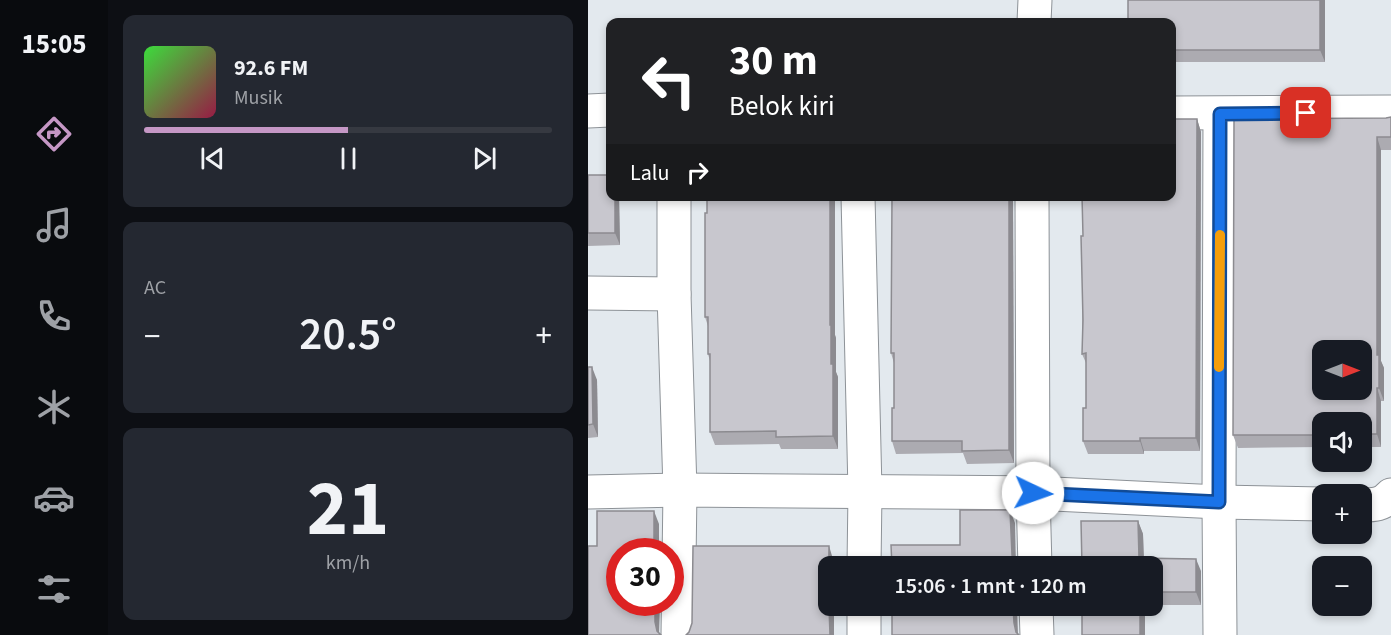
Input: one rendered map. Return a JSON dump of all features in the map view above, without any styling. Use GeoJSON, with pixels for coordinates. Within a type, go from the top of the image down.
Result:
{"type":"FeatureCollection","features":[{"type":"Feature","properties":{"kind":"street"},"geometry":{"type":"LineString","coordinates":[[1034,18],[1035,0]]}},
{"type":"Feature","properties":{"kind":"street"},"geometry":{"type":"LineString","coordinates":[[588,111],[606,110]]}},
{"type":"Feature","properties":{"kind":"street"},"geometry":{"type":"LineString","coordinates":[[1176,113],[1391,112]]}},
{"type":"Feature","properties":{"kind":"street"},"geometry":{"type":"LineString","coordinates":[[1220,114],[1220,635]]}},
{"type":"Feature","properties":{"kind":"street"},"geometry":{"type":"LineString","coordinates":[[674,201],[680,490],[678,635]]}},
{"type":"Feature","properties":{"kind":"street"},"geometry":{"type":"LineString","coordinates":[[858,201],[865,491],[864,556]]}},
{"type":"Feature","properties":{"kind":"street"},"geometry":{"type":"LineString","coordinates":[[1032,201],[1035,556]]}},
{"type":"Feature","properties":{"kind":"street"},"geometry":{"type":"LineString","coordinates":[[588,293],[675,294]]}},
{"type":"Feature","properties":{"kind":"street"},"geometry":{"type":"LineString","coordinates":[[588,492],[680,490],[1033,493],[1219,502],[1312,504]]}},
{"type":"Feature","properties":{"kind":"street"},"geometry":{"type":"LineString","coordinates":[[1372,505],[1385,502],[1391,495]]}},
{"type":"Feature","properties":{"kind":"street"},"geometry":{"type":"LineString","coordinates":[[864,616],[864,635]]}},
{"type":"Feature","properties":{"kind":"street"},"geometry":{"type":"LineString","coordinates":[[1036,616],[1037,635]]}},
{"type":"Feature","properties":{"kind":"building"},"geometry":{"type":"Polygon","coordinates":[[[1128,0],[1320,0],[1320,50],[1176,50],[1176,18],[1128,18],[1128,0]]]}},
{"type":"Feature","properties":{"kind":"building"},"geometry":{"type":"Polygon","coordinates":[[[1391,117],[1391,137],[1377,137],[1379,388],[1377,388],[1377,434],[1372,434],[1372,412],[1312,412],[1312,435],[1233,435],[1234,119],[1391,117]]]}},
{"type":"Feature","properties":{"kind":"building"},"geometry":{"type":"Polygon","coordinates":[[[1176,119],[1197,119],[1196,438],[1083,441],[1083,408],[1086,408],[1086,353],[1082,354],[1081,236],[1083,236],[1082,201],[1176,201],[1176,119]]]}},
{"type":"Feature","properties":{"kind":"building"},"geometry":{"type":"Polygon","coordinates":[[[588,175],[606,175],[606,201],[615,201],[615,233],[588,233],[588,175]]]}},
{"type":"Feature","properties":{"kind":"building"},"geometry":{"type":"Polygon","coordinates":[[[707,201],[830,201],[833,436],[776,437],[776,431],[710,432],[710,354],[708,354],[708,317],[705,317],[705,213],[707,213],[707,201]]]}},
{"type":"Feature","properties":{"kind":"building"},"geometry":{"type":"Polygon","coordinates":[[[892,201],[1009,201],[1009,450],[962,451],[962,441],[892,441],[894,353],[891,353],[892,201]]]}},
{"type":"Feature","properties":{"kind":"building"},"geometry":{"type":"Polygon","coordinates":[[[588,367],[592,367],[593,424],[588,425],[588,367]]]}},
{"type":"Feature","properties":{"kind":"building"},"geometry":{"type":"Polygon","coordinates":[[[960,510],[1010,510],[1012,556],[892,556],[891,545],[960,545],[960,510]]]}},
{"type":"Feature","properties":{"kind":"building"},"geometry":{"type":"Polygon","coordinates":[[[597,511],[654,511],[654,538],[606,538],[606,616],[655,616],[657,631],[661,635],[588,635],[588,546],[597,546],[597,511]]]}},
{"type":"Feature","properties":{"kind":"building"},"geometry":{"type":"Polygon","coordinates":[[[1081,521],[1138,521],[1139,556],[1082,556],[1081,521]]]}},
{"type":"Feature","properties":{"kind":"building"},"geometry":{"type":"Polygon","coordinates":[[[693,546],[829,546],[829,556],[818,556],[818,616],[829,616],[830,635],[686,635],[692,623],[693,546]]]}},
{"type":"Feature","properties":{"kind":"building"},"geometry":{"type":"Polygon","coordinates":[[[1163,558],[1196,559],[1196,592],[1163,592],[1163,558]]]}},
{"type":"Feature","properties":{"kind":"building"},"geometry":{"type":"Polygon","coordinates":[[[892,616],[1014,616],[1016,632],[1019,635],[892,635],[892,616]]]}},
{"type":"Feature","properties":{"kind":"building"},"geometry":{"type":"Polygon","coordinates":[[[1082,616],[1140,616],[1140,635],[1082,635],[1082,616]]]}},
{"type":"Feature","properties":{"kind":"slow traffic"},"geometry":{"type":"LineString","coordinates":[[1219,367],[1220,235]]}},
{"type":"Feature","properties":{"kind":"route"},"geometry":{"type":"LineString","coordinates":[[1033,493],[1219,502],[1220,114],[1306,113]]}}]}
